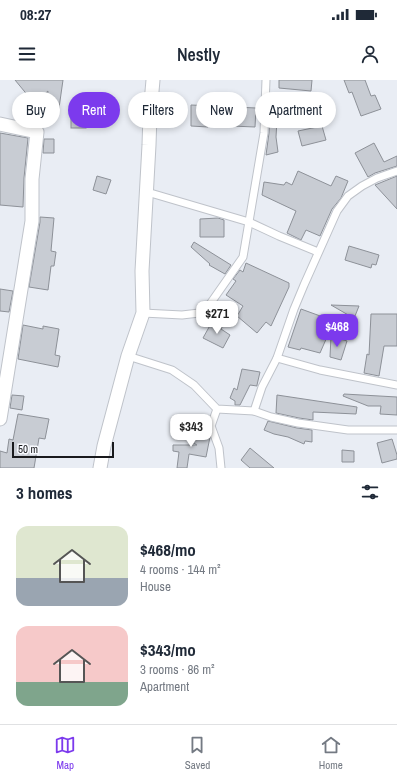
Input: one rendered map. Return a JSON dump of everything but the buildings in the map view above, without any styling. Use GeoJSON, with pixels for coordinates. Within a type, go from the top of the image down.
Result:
{"type":"FeatureCollection","features":[{"type":"Feature","properties":{"kind":"street"},"geometry":{"type":"LineString","coordinates":[[100,468],[104,446],[128,356],[143,314],[142,271],[153,80]]}},
{"type":"Feature","properties":{"kind":"street"},"geometry":{"type":"LineString","coordinates":[[0,124],[37,132],[32,179],[32,221],[0,419]]}},
{"type":"Feature","properties":{"kind":"lane"},"geometry":{"type":"LineString","coordinates":[[143,314],[182,315],[199,313],[210,304],[243,257],[264,133],[266,80]]}},
{"type":"Feature","properties":{"kind":"lane"},"geometry":{"type":"LineString","coordinates":[[254,411],[262,387],[278,358],[294,308],[337,211],[348,196],[362,186],[377,178],[397,171]]}},
{"type":"Feature","properties":{"kind":"lane"},"geometry":{"type":"LineString","coordinates":[[147,192],[249,222],[318,252]]}},
{"type":"Feature","properties":{"kind":"lane"},"geometry":{"type":"LineString","coordinates":[[128,356],[172,370],[194,385],[217,409],[254,411],[271,417],[298,423],[348,430],[397,430]]}},
{"type":"Feature","properties":{"kind":"lane"},"geometry":{"type":"LineString","coordinates":[[278,358],[320,370],[397,385]]}},
{"type":"Feature","properties":{"kind":"lane"},"geometry":{"type":"LineString","coordinates":[[217,409],[211,426],[218,448],[221,468]]}}]}
